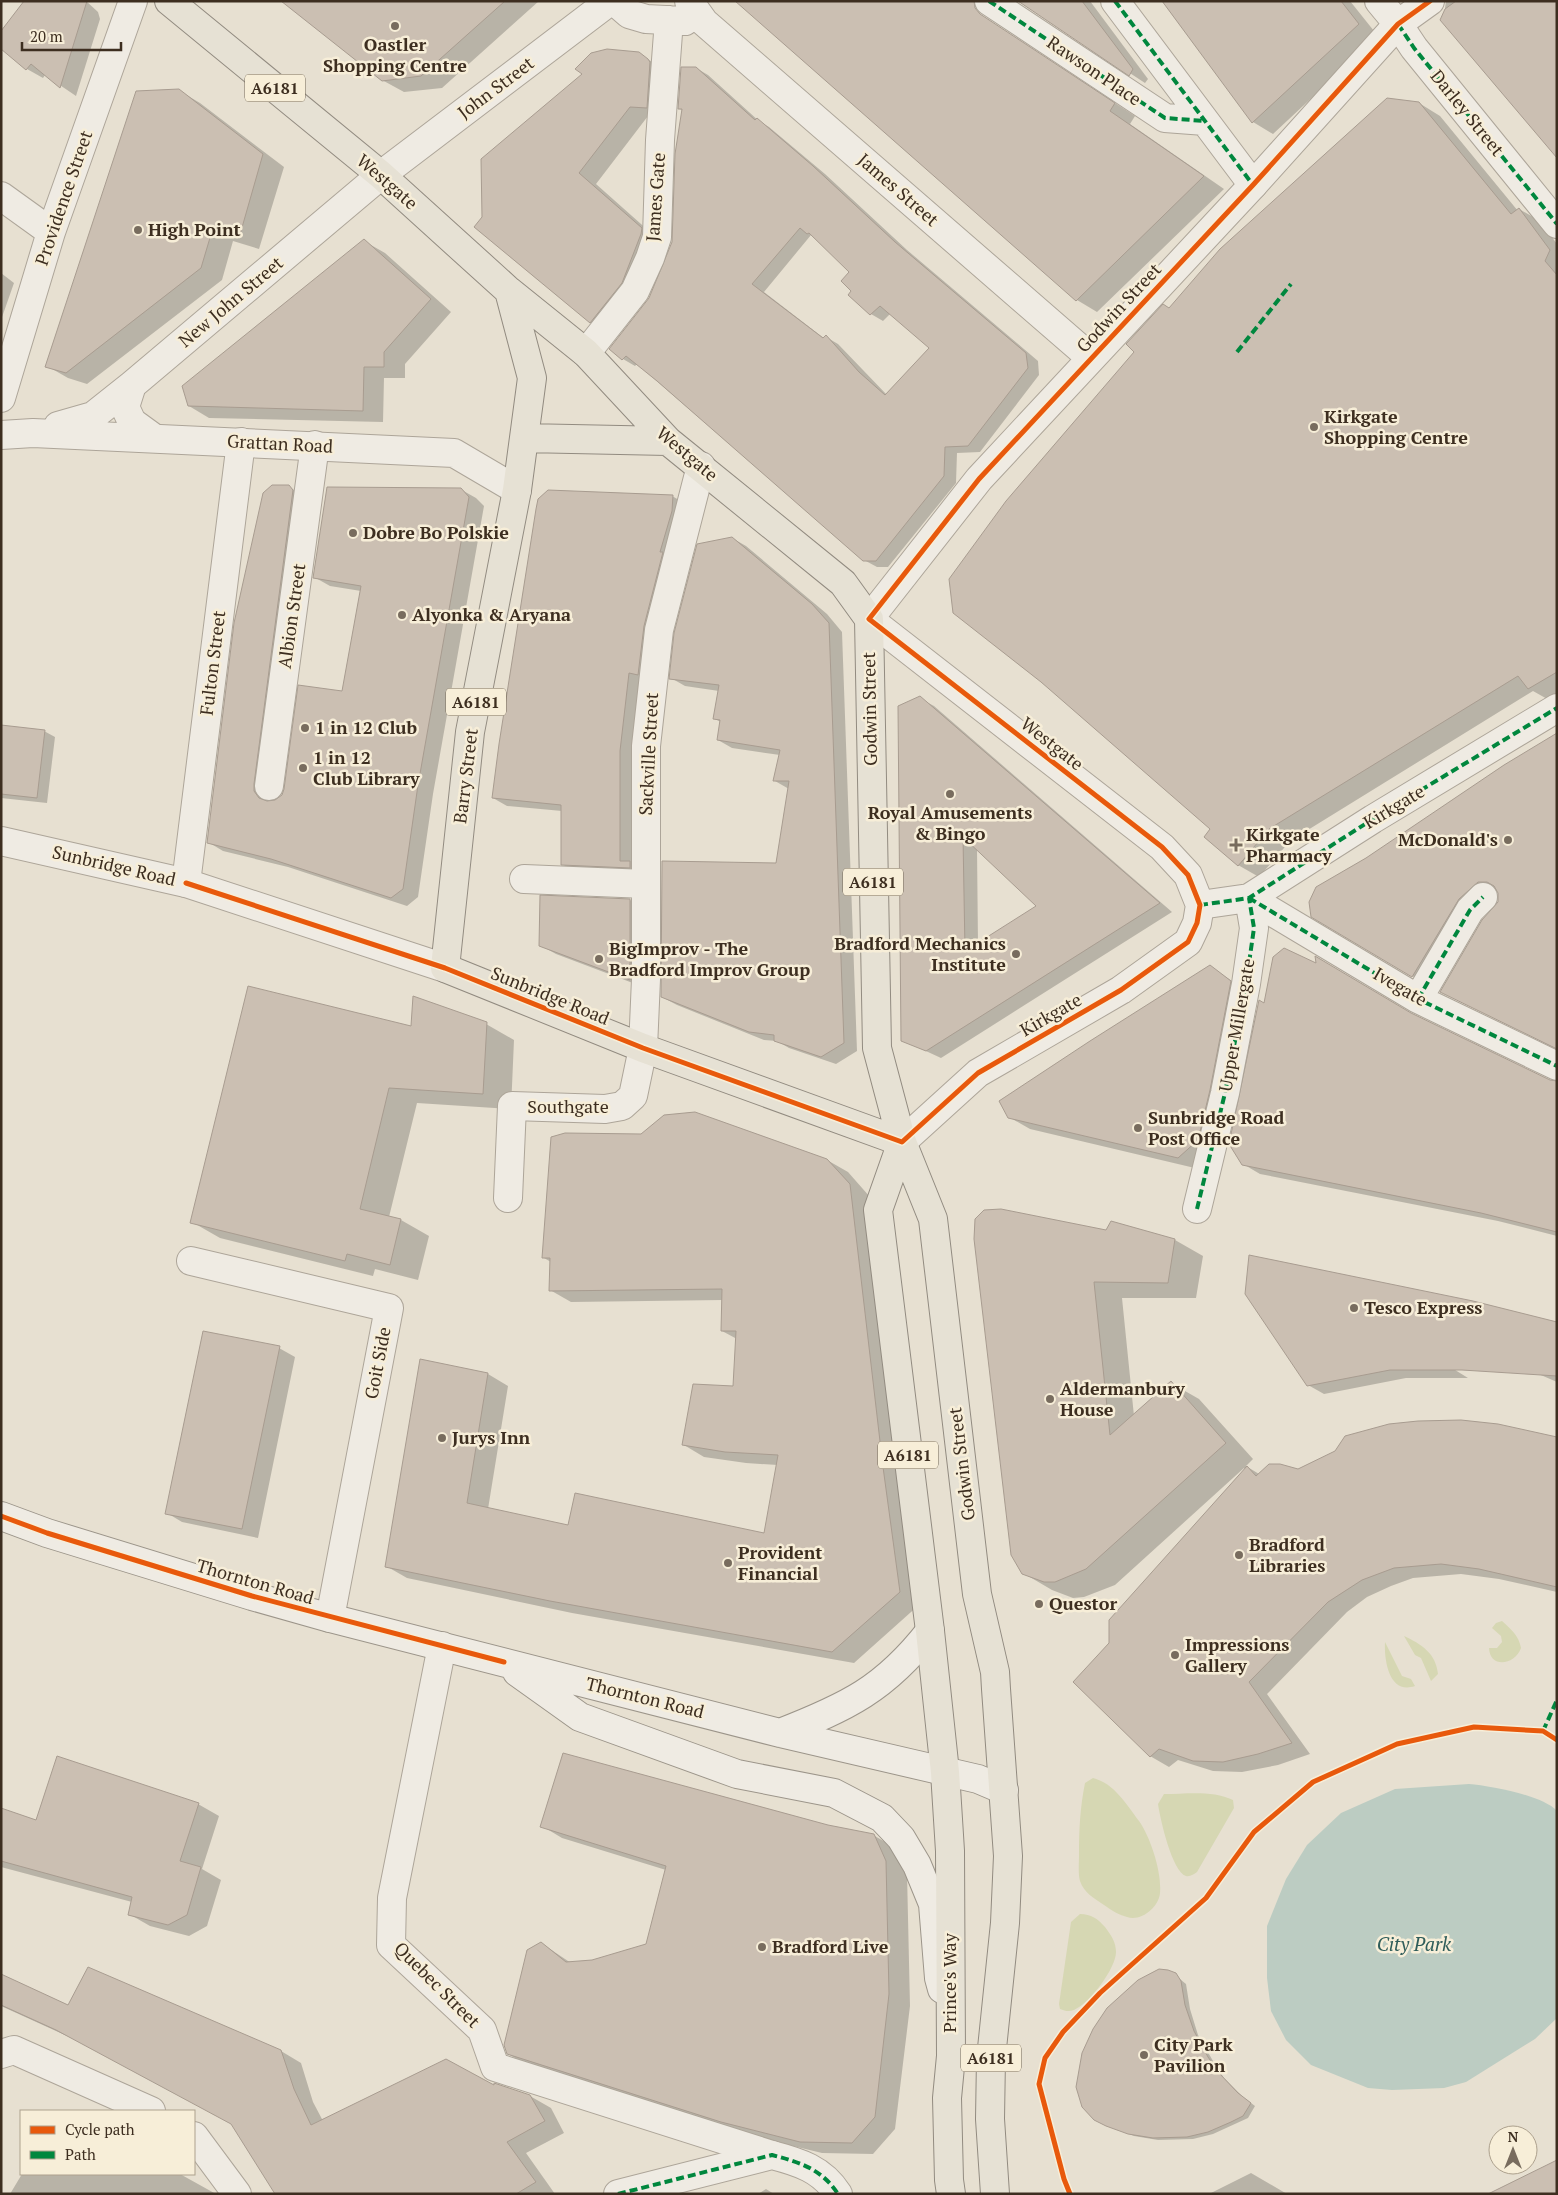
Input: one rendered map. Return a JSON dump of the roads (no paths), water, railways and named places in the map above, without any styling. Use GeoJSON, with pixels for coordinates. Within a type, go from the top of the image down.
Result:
{"type":"FeatureCollection","features":[{"type":"Feature","properties":{"kind":"main road","name":"Westgate"},"geometry":{"type":"LineString","coordinates":[[168,1],[381,175],[509,291],[586,353],[668,441],[843,583],[869,619]]}},
{"type":"Feature","properties":{"kind":"main road","name":"A6181"},"geometry":{"type":"LineString","coordinates":[[509,291],[532,378],[524,438]]}},
{"type":"Feature","properties":{"kind":"main road"},"geometry":{"type":"LineString","coordinates":[[524,438],[668,441]]}},
{"type":"Feature","properties":{"kind":"main road","name":"Barry Street"},"geometry":{"type":"LineString","coordinates":[[444,968],[470,732],[517,490],[524,438]]}},
{"type":"Feature","properties":{"kind":"main road","name":"Godwin Street"},"geometry":{"type":"LineString","coordinates":[[869,619],[875,1030],[877,1048],[902,1142],[933,1219],[977,1594],[994,1672],[1004,1790]]}},
{"type":"Feature","properties":{"kind":"main road","name":"Sunbridge Road"},"geometry":{"type":"LineString","coordinates":[[444,968],[643,1048],[902,1142]]}},
{"type":"Feature","properties":{"kind":"main road","name":"A6181"},"geometry":{"type":"LineString","coordinates":[[902,1142],[878,1210],[930,1631],[945,1772]]}},
{"type":"Feature","properties":{"kind":"main road","name":"Prince's Way"},"geometry":{"type":"LineString","coordinates":[[945,1772],[950,1851],[951,2056],[947,2098],[951,2194]]}},
{"type":"Feature","properties":{"kind":"main road","name":"A6181"},"geometry":{"type":"LineString","coordinates":[[995,2194],[990,2119],[991,2058],[1005,1923],[1008,1856],[1004,1790]]}},
{"type":"Feature","properties":{"kind":"street","name":"Providence Street"},"geometry":{"type":"LineString","coordinates":[[1,398],[51,232],[133,1]]}},
{"type":"Feature","properties":{"kind":"street","name":"John Street"},"geometry":{"type":"LineString","coordinates":[[381,175],[612,1]]}},
{"type":"Feature","properties":{"kind":"street","name":"James Street"},"geometry":{"type":"LineString","coordinates":[[612,1],[628,14],[646,19],[669,20],[697,12],[1091,358]]}},
{"type":"Feature","properties":{"kind":"street","name":"Rawson Place"},"geometry":{"type":"LineString","coordinates":[[989,1],[1165,118],[1205,121]]}},
{"type":"Feature","properties":{"kind":"street"},"geometry":{"type":"LineString","coordinates":[[1115,1],[1253,185]]}},
{"type":"Feature","properties":{"kind":"street","name":"Darley Street"},"geometry":{"type":"LineString","coordinates":[[1379,1],[1398,24],[1414,48],[1557,224]]}},
{"type":"Feature","properties":{"kind":"street","name":"Godwin Street"},"geometry":{"type":"LineString","coordinates":[[869,619],[979,479],[1253,185],[1398,24],[1430,1]]}},
{"type":"Feature","properties":{"kind":"street","name":"James Gate"},"geometry":{"type":"LineString","coordinates":[[586,353],[635,291],[657,237],[660,140],[669,20]]}},
{"type":"Feature","properties":{"kind":"street","name":"New John Street"},"geometry":{"type":"LineString","coordinates":[[132,385],[381,175]]}},
{"type":"Feature","properties":{"kind":"street"},"geometry":{"type":"LineString","coordinates":[[1,196],[51,232]]}},
{"type":"Feature","properties":{"kind":"street"},"geometry":{"type":"LineString","coordinates":[[132,385],[125,407],[132,422],[154,438]]}},
{"type":"Feature","properties":{"kind":"street","name":"Grattan Road"},"geometry":{"type":"LineString","coordinates":[[33,433],[93,416],[132,385]]}},
{"type":"Feature","properties":{"kind":"street","name":"Grattan Road"},"geometry":{"type":"LineString","coordinates":[[1,435],[33,433],[454,453],[517,490]]}},
{"type":"Feature","properties":{"kind":"street","name":"Fulton Street"},"geometry":{"type":"LineString","coordinates":[[186,883],[241,442]]}},
{"type":"Feature","properties":{"kind":"street","name":"Albion Street"},"geometry":{"type":"LineString","coordinates":[[269,786],[315,445]]}},
{"type":"Feature","properties":{"kind":"street","name":"Sackville Street"},"geometry":{"type":"LineString","coordinates":[[643,1048],[646,979],[646,746],[659,630],[700,466]]}},
{"type":"Feature","properties":{"kind":"street","name":"Westgate"},"geometry":{"type":"LineString","coordinates":[[869,619],[1162,847],[1188,875],[1200,905]]}},
{"type":"Feature","properties":{"kind":"street","name":"Kirkgate"},"geometry":{"type":"LineString","coordinates":[[902,1142],[978,1073],[1121,990],[1188,942],[1197,923],[1200,905],[1249,898],[1373,819],[1557,708]]}},
{"type":"Feature","properties":{"kind":"street","name":"Sunbridge Road"},"geometry":{"type":"LineString","coordinates":[[1,841],[186,883],[444,968]]}},
{"type":"Feature","properties":{"kind":"street"},"geometry":{"type":"LineString","coordinates":[[524,879],[646,884]]}},
{"type":"Feature","properties":{"kind":"street"},"geometry":{"type":"LineString","coordinates":[[1418,999],[1470,910],[1483,897]]}},
{"type":"Feature","properties":{"kind":"street","name":"Ivegate"},"geometry":{"type":"LineString","coordinates":[[1249,898],[1418,999],[1557,1066]]}},
{"type":"Feature","properties":{"kind":"street","name":"Upper Millergate"},"geometry":{"type":"LineString","coordinates":[[1196,1209],[1225,1093],[1246,984],[1254,928],[1249,898]]}},
{"type":"Feature","properties":{"kind":"street","name":"Southgate"},"geometry":{"type":"LineString","coordinates":[[508,1198],[512,1106],[605,1109],[622,1106],[633,1096],[643,1048]]}},
{"type":"Feature","properties":{"kind":"street","name":"Goit Side"},"geometry":{"type":"LineString","coordinates":[[192,1261],[388,1308],[330,1618]]}},
{"type":"Feature","properties":{"kind":"street","name":"Thornton Road"},"geometry":{"type":"LineString","coordinates":[[1,1516],[47,1533],[330,1618],[780,1733],[978,1779],[1004,1790]]}},
{"type":"Feature","properties":{"kind":"street"},"geometry":{"type":"LineString","coordinates":[[780,1733],[826,1715],[856,1700],[882,1682],[912,1653],[930,1631]]}},
{"type":"Feature","properties":{"kind":"street","name":"Quebec Street"},"geometry":{"type":"LineString","coordinates":[[442,1646],[392,1898],[392,1945],[482,2030],[495,2067],[772,2155]]}},
{"type":"Feature","properties":{"kind":"street"},"geometry":{"type":"LineString","coordinates":[[504,1662],[580,1717],[737,1774],[834,1793],[882,1818],[900,1838],[917,1865],[933,1904],[939,1978],[950,2014]]}},
{"type":"Feature","properties":{"kind":"street"},"geometry":{"type":"LineString","coordinates":[[1,2054],[14,2050],[149,2110]]}},
{"type":"Feature","properties":{"kind":"street"},"geometry":{"type":"LineString","coordinates":[[195,2137],[237,2194]]}},
{"type":"Feature","properties":{"kind":"street"},"geometry":{"type":"LineString","coordinates":[[618,2194],[772,2155],[796,2161],[814,2171],[830,2181],[838,2194]]}},
{"type":"Feature","properties":{"kind":"water","name":"City Park"},"geometry":{"type":"Polygon","coordinates":[[[1469,1784],[1503,1789],[1528,1796],[1550,1805],[1557,1811],[1557,2018],[1535,2039],[1466,2082],[1444,2088],[1392,2090],[1368,2088],[1311,2065],[1286,2040],[1271,2011],[1267,1978],[1267,1926],[1286,1879],[1307,1845],[1341,1813],[1395,1789],[1469,1784]]]}},
{"type":"Feature","properties":{"kind":"place","name":"Oastler Shopping Centre"},"geometry":{"type":"Point","coordinates":[395,26]}},
{"type":"Feature","properties":{"kind":"place","name":"High Point"},"geometry":{"type":"Point","coordinates":[138,230]}},
{"type":"Feature","properties":{"kind":"place","name":"Kirkgate Shopping Centre"},"geometry":{"type":"Point","coordinates":[1314,427]}},
{"type":"Feature","properties":{"kind":"place","name":"Dobre Bo Polskie"},"geometry":{"type":"Point","coordinates":[353,533]}},
{"type":"Feature","properties":{"kind":"place","name":"Alyonka & Aryana"},"geometry":{"type":"Point","coordinates":[402,615]}},
{"type":"Feature","properties":{"kind":"place","name":"1 in 12 Club"},"geometry":{"type":"Point","coordinates":[305,728]}},
{"type":"Feature","properties":{"kind":"place","name":"1 in 12 Club Library"},"geometry":{"type":"Point","coordinates":[303,768]}},
{"type":"Feature","properties":{"kind":"place","name":"Royal Amusements & Bingo"},"geometry":{"type":"Point","coordinates":[950,794]}},
{"type":"Feature","properties":{"kind":"place","name":"McDonald's"},"geometry":{"type":"Point","coordinates":[1508,840]}},
{"type":"Feature","properties":{"kind":"place","name":"Kirkgate Pharmacy"},"geometry":{"type":"Point","coordinates":[1236,845]}},
{"type":"Feature","properties":{"kind":"place","name":"Bradford Mechanics Institute"},"geometry":{"type":"Point","coordinates":[1016,954]}},
{"type":"Feature","properties":{"kind":"place","name":"BigImprov - The Bradford Improv Group"},"geometry":{"type":"Point","coordinates":[599,959]}},
{"type":"Feature","properties":{"kind":"place","name":"Sunbridge Road Post Office"},"geometry":{"type":"Point","coordinates":[1138,1128]}},
{"type":"Feature","properties":{"kind":"place","name":"Tesco Express"},"geometry":{"type":"Point","coordinates":[1354,1308]}},
{"type":"Feature","properties":{"kind":"place","name":"Aldermanbury House"},"geometry":{"type":"Point","coordinates":[1050,1399]}},
{"type":"Feature","properties":{"kind":"place","name":"Jurys Inn"},"geometry":{"type":"Point","coordinates":[442,1438]}},
{"type":"Feature","properties":{"kind":"place","name":"Bradford Libraries"},"geometry":{"type":"Point","coordinates":[1239,1555]}},
{"type":"Feature","properties":{"kind":"place","name":"Provident Financial"},"geometry":{"type":"Point","coordinates":[728,1563]}},
{"type":"Feature","properties":{"kind":"place","name":"Questor"},"geometry":{"type":"Point","coordinates":[1039,1604]}},
{"type":"Feature","properties":{"kind":"place","name":"Impressions Gallery"},"geometry":{"type":"Point","coordinates":[1175,1655]}},
{"type":"Feature","properties":{"kind":"place","name":"Bradford Live"},"geometry":{"type":"Point","coordinates":[762,1947]}},
{"type":"Feature","properties":{"kind":"place","name":"City Park Pavilion"},"geometry":{"type":"Point","coordinates":[1144,2055]}}]}
